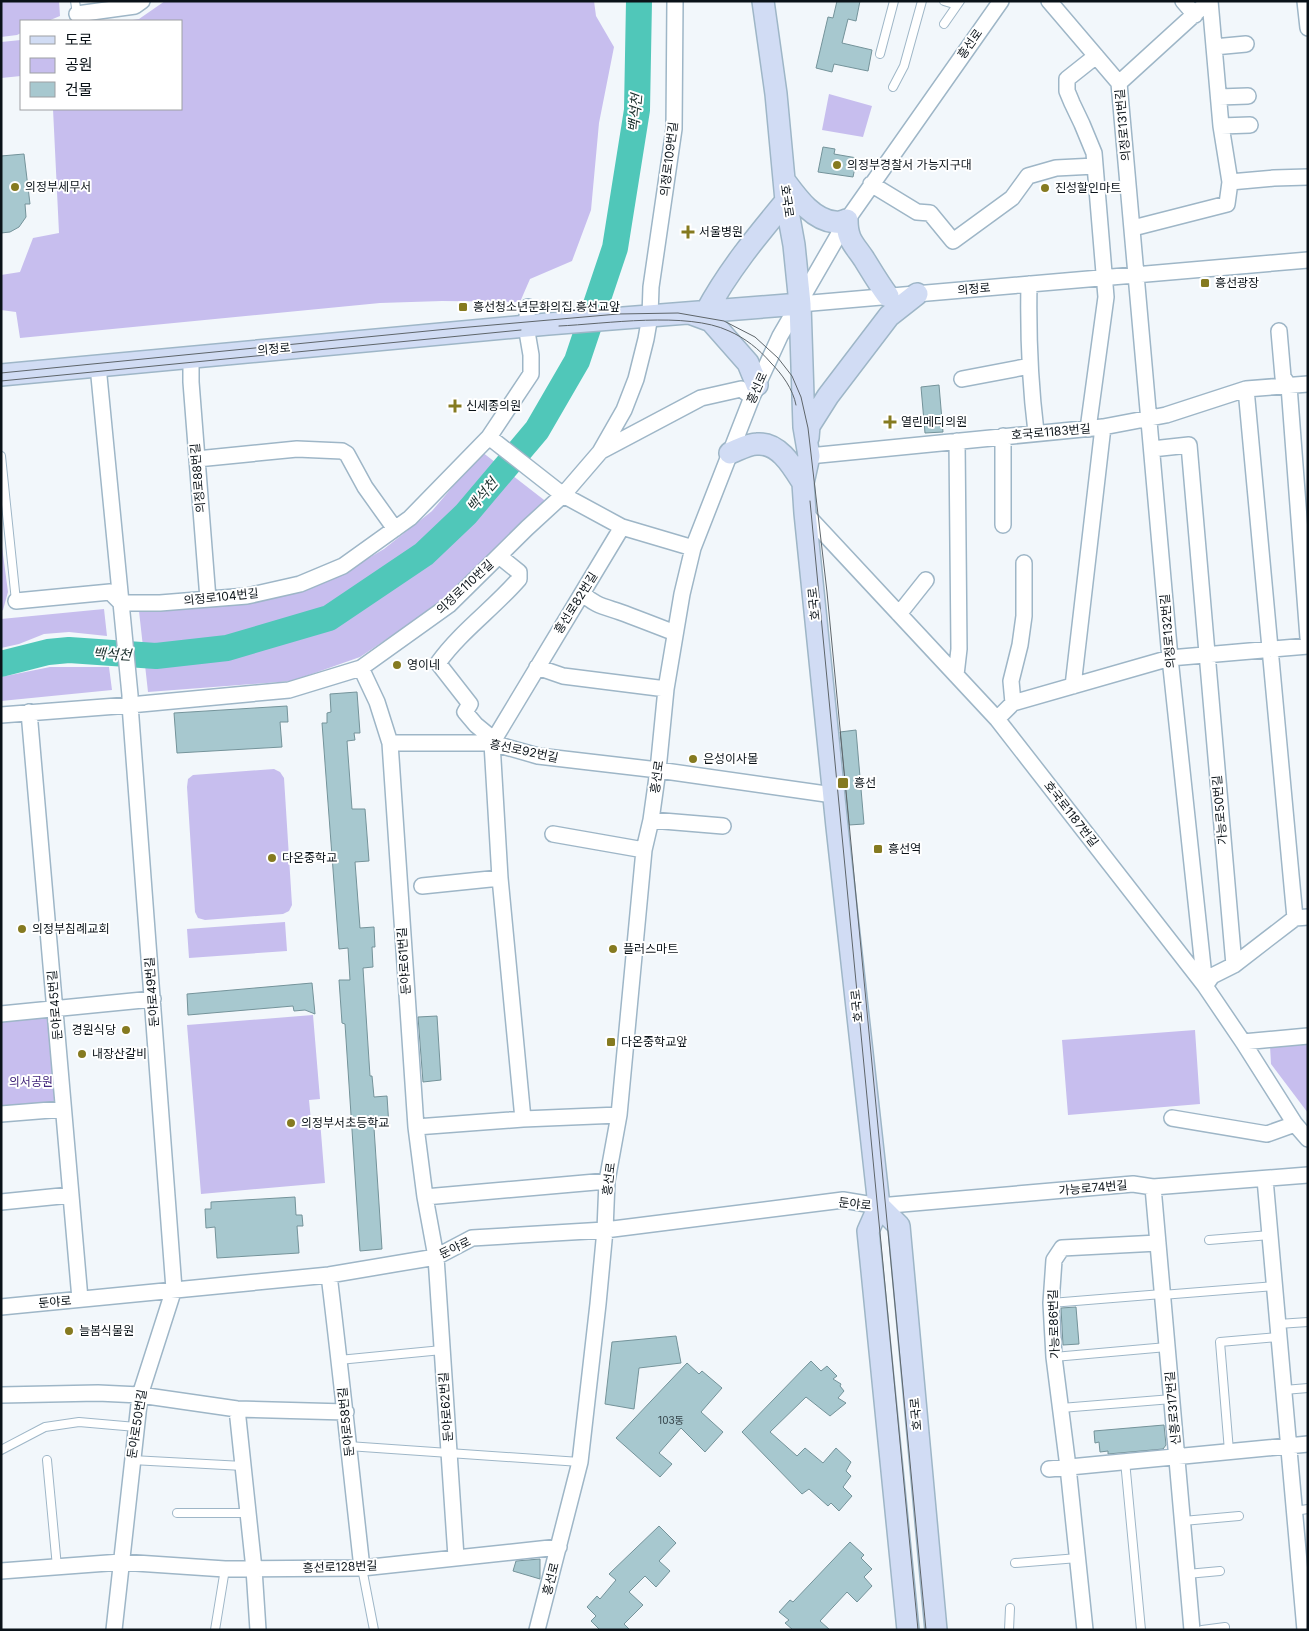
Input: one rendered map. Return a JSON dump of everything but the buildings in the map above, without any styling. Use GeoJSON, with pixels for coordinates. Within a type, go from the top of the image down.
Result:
{"type":"FeatureCollection","features":[{"type":"Feature","properties":{"kind":"street","name":"의정로109번길"},"geometry":{"type":"LineString","coordinates":[[645,316],[674,129],[675,1]]}},
{"type":"Feature","properties":{"kind":"street","name":"호국로"},"geometry":{"type":"LineString","coordinates":[[763,1],[776,94],[786,201],[794,245],[800,304],[804,427],[808,449],[803,482],[805,513],[833,795],[879,1206],[899,1226],[936,1630]]}},
{"type":"Feature","properties":{"kind":"street","name":"흥선로"},"geometry":{"type":"LineString","coordinates":[[537,1630],[580,1462],[605,1230],[607,1181],[619,1115],[644,850],[651,820],[666,689],[675,633],[693,548],[754,391],[780,336],[847,220],[1001,1]]}},
{"type":"Feature","properties":{"kind":"street","name":"의정로131번길"},"geometry":{"type":"LineString","coordinates":[[1049,1],[1119,83],[1137,275]]}},
{"type":"Feature","properties":{"kind":"street"},"geometry":{"type":"LineString","coordinates":[[1183,1],[1194,15]]}},
{"type":"Feature","properties":{"kind":"street"},"geometry":{"type":"LineString","coordinates":[[1119,83],[1209,1]]}},
{"type":"Feature","properties":{"kind":"street"},"geometry":{"type":"LineString","coordinates":[[1133,228],[1227,204],[1230,182],[1221,126],[1209,1]]}},
{"type":"Feature","properties":{"kind":"street"},"geometry":{"type":"LineString","coordinates":[[1305,1],[1308,28]]}},
{"type":"Feature","properties":{"kind":"street"},"geometry":{"type":"LineString","coordinates":[[76,7],[137,3]]}},
{"type":"Feature","properties":{"kind":"street"},"geometry":{"type":"LineString","coordinates":[[1214,48],[1246,44]]}},
{"type":"Feature","properties":{"kind":"street"},"geometry":{"type":"LineString","coordinates":[[1088,429],[1106,296],[1094,153],[1067,90],[1067,79],[1096,56]]}},
{"type":"Feature","properties":{"kind":"street"},"geometry":{"type":"LineString","coordinates":[[1219,97],[1248,96]]}},
{"type":"Feature","properties":{"kind":"street"},"geometry":{"type":"LineString","coordinates":[[1221,126],[1250,125]]}},
{"type":"Feature","properties":{"kind":"street"},"geometry":{"type":"LineString","coordinates":[[871,184],[917,212],[930,212],[953,241],[1012,198],[1028,176],[1056,168],[1095,166]]}},
{"type":"Feature","properties":{"kind":"street"},"geometry":{"type":"LineString","coordinates":[[1230,182],[1308,177]]}},
{"type":"Feature","properties":{"kind":"street"},"geometry":{"type":"LineString","coordinates":[[784,180],[806,208],[820,217],[835,222],[847,220],[847,231],[853,246],[888,296]]}},
{"type":"Feature","properties":{"kind":"street"},"geometry":{"type":"LineString","coordinates":[[600,452],[701,398],[741,389],[754,391],[748,363],[711,321],[698,312],[722,283],[742,254],[786,201]]}},
{"type":"Feature","properties":{"kind":"street","name":"의정로"},"geometry":{"type":"LineString","coordinates":[[1,375],[191,357],[527,316],[548,324],[1308,260]]}},
{"type":"Feature","properties":{"kind":"street","name":"의정로132번길"},"geometry":{"type":"LineString","coordinates":[[1137,275],[1170,658],[1205,986]]}},
{"type":"Feature","properties":{"kind":"street"},"geometry":{"type":"LineString","coordinates":[[1029,284],[1028,331],[1036,432]]}},
{"type":"Feature","properties":{"kind":"street"},"geometry":{"type":"LineString","coordinates":[[808,449],[809,426],[828,396],[889,316],[917,294]]}},
{"type":"Feature","properties":{"kind":"street","name":"의정로104번길"},"geometry":{"type":"LineString","coordinates":[[121,605],[247,596],[300,584],[343,566],[395,530],[410,518],[489,436],[531,374],[527,316]]}},
{"type":"Feature","properties":{"kind":"street","name":"의정로110번길"},"geometry":{"type":"LineString","coordinates":[[1,715],[130,700],[289,690],[361,668],[449,605],[563,495],[600,452],[624,410],[636,379],[645,316]]}},
{"type":"Feature","properties":{"kind":"street"},"geometry":{"type":"LineString","coordinates":[[1279,331],[1283,377],[1289,386],[1308,638]]}},
{"type":"Feature","properties":{"kind":"street","name":"의정로88번길"},"geometry":{"type":"LineString","coordinates":[[191,357],[191,382],[208,599]]}},
{"type":"Feature","properties":{"kind":"street","name":"둔야로49번길"},"geometry":{"type":"LineString","coordinates":[[98,366],[130,700],[174,1289]]}},
{"type":"Feature","properties":{"kind":"street"},"geometry":{"type":"LineString","coordinates":[[962,379],[1030,366]]}},
{"type":"Feature","properties":{"kind":"street","name":"호국로1183번길"},"geometry":{"type":"LineString","coordinates":[[808,449],[957,441],[1036,432],[1088,429],[1149,419],[1246,389],[1308,384]]}},
{"type":"Feature","properties":{"kind":"street"},"geometry":{"type":"LineString","coordinates":[[1205,986],[1212,976],[1234,965],[1301,917],[1270,650],[1246,389]]}},
{"type":"Feature","properties":{"kind":"street"},"geometry":{"type":"LineString","coordinates":[[1073,686],[1103,427]]}},
{"type":"Feature","properties":{"kind":"street"},"geometry":{"type":"LineString","coordinates":[[489,436],[563,495],[622,527],[693,548]]}},
{"type":"Feature","properties":{"kind":"street"},"geometry":{"type":"LineString","coordinates":[[1003,436],[1003,525]]}},
{"type":"Feature","properties":{"kind":"street"},"geometry":{"type":"LineString","coordinates":[[956,675],[958,649],[957,441]]}},
{"type":"Feature","properties":{"kind":"street"},"geometry":{"type":"LineString","coordinates":[[730,453],[757,444],[770,446],[786,457],[803,482]]}},
{"type":"Feature","properties":{"kind":"street","name":"가능로50번길"},"geometry":{"type":"LineString","coordinates":[[1152,449],[1189,445],[1234,965]]}},
{"type":"Feature","properties":{"kind":"street"},"geometry":{"type":"LineString","coordinates":[[197,459],[297,449],[342,451],[347,454],[365,487],[395,530]]}},
{"type":"Feature","properties":{"kind":"street","name":"호국로1187번길"},"geometry":{"type":"LineString","coordinates":[[805,513],[997,719],[1205,986],[1295,1124],[1308,1139]]}},
{"type":"Feature","properties":{"kind":"street","name":"흥선로82번길"},"geometry":{"type":"LineString","coordinates":[[492,741],[622,527]]}},
{"type":"Feature","properties":{"kind":"street"},"geometry":{"type":"LineString","coordinates":[[498,556],[519,572],[519,579],[502,599],[448,649],[438,663],[470,704],[465,712],[492,741],[500,878],[523,1119]]}},
{"type":"Feature","properties":{"kind":"street"},"geometry":{"type":"LineString","coordinates":[[1013,702],[1011,681],[1020,645],[1024,616],[1024,564]]}},
{"type":"Feature","properties":{"kind":"street"},"geometry":{"type":"LineString","coordinates":[[899,614],[926,580]]}},
{"type":"Feature","properties":{"kind":"street"},"geometry":{"type":"LineString","coordinates":[[16,601],[110,592],[121,605]]}},
{"type":"Feature","properties":{"kind":"street"},"geometry":{"type":"LineString","coordinates":[[583,593],[600,606],[675,633]]}},
{"type":"Feature","properties":{"kind":"street"},"geometry":{"type":"LineString","coordinates":[[997,719],[1013,702],[1170,658],[1308,646]]}},
{"type":"Feature","properties":{"kind":"street"},"geometry":{"type":"LineString","coordinates":[[537,667],[563,676],[666,689]]}},
{"type":"Feature","properties":{"kind":"street","name":"둔야로61번길"},"geometry":{"type":"LineString","coordinates":[[361,668],[377,702],[390,743],[416,1127],[425,1197],[436,1257]]}},
{"type":"Feature","properties":{"kind":"street","name":"둔야로45번길"},"geometry":{"type":"LineString","coordinates":[[29,712],[80,1299]]}},
{"type":"Feature","properties":{"kind":"street","name":"흥선로92번길"},"geometry":{"type":"LineString","coordinates":[[390,743],[492,741],[538,756],[658,770],[833,795]]}},
{"type":"Feature","properties":{"kind":"street"},"geometry":{"type":"LineString","coordinates":[[651,820],[723,826]]}},
{"type":"Feature","properties":{"kind":"street"},"geometry":{"type":"LineString","coordinates":[[554,834],[644,850]]}},
{"type":"Feature","properties":{"kind":"street"},"geometry":{"type":"LineString","coordinates":[[422,886],[500,878]]}},
{"type":"Feature","properties":{"kind":"street"},"geometry":{"type":"LineString","coordinates":[[1,1014],[153,999]]}},
{"type":"Feature","properties":{"kind":"street"},"geometry":{"type":"LineString","coordinates":[[1243,1042],[1308,1036]]}},
{"type":"Feature","properties":{"kind":"street"},"geometry":{"type":"LineString","coordinates":[[1,1114],[63,1109]]}},
{"type":"Feature","properties":{"kind":"street"},"geometry":{"type":"LineString","coordinates":[[416,1127],[523,1119],[619,1115]]}},
{"type":"Feature","properties":{"kind":"street"},"geometry":{"type":"LineString","coordinates":[[1172,1118],[1268,1134],[1295,1124]]}},
{"type":"Feature","properties":{"kind":"street","name":"가능로74번길"},"geometry":{"type":"LineString","coordinates":[[879,1206],[1133,1184],[1153,1186],[1308,1175]]}},
{"type":"Feature","properties":{"kind":"street"},"geometry":{"type":"LineString","coordinates":[[1265,1179],[1289,1446],[1301,1510],[1305,1630]]}},
{"type":"Feature","properties":{"kind":"street"},"geometry":{"type":"LineString","coordinates":[[425,1197],[607,1181]]}},
{"type":"Feature","properties":{"kind":"street","name":"신흥로317번길"},"geometry":{"type":"LineString","coordinates":[[1153,1186],[1192,1630]]}},
{"type":"Feature","properties":{"kind":"street"},"geometry":{"type":"LineString","coordinates":[[1,1202],[71,1195]]}},
{"type":"Feature","properties":{"kind":"street","name":"둔야로"},"geometry":{"type":"LineString","coordinates":[[1,1307],[329,1275],[436,1257],[472,1238],[605,1230],[843,1200],[879,1206]]}},
{"type":"Feature","properties":{"kind":"street"},"geometry":{"type":"LineString","coordinates":[[879,1206],[868,1231],[908,1630]]}},
{"type":"Feature","properties":{"kind":"street","name":"가능로86번길"},"geometry":{"type":"LineString","coordinates":[[1085,1630],[1054,1357],[1051,1303],[1054,1260],[1062,1248],[1158,1243]]}},
{"type":"Feature","properties":{"kind":"street","name":"둔야로62번길"},"geometry":{"type":"LineString","coordinates":[[436,1257],[456,1557]]}},
{"type":"Feature","properties":{"kind":"street","name":"둔야로58번길"},"geometry":{"type":"LineString","coordinates":[[329,1275],[346,1412],[362,1568]]}},
{"type":"Feature","properties":{"kind":"street","name":"둔야로50번길"},"geometry":{"type":"LineString","coordinates":[[114,1630],[120,1562],[140,1395],[174,1289]]}},
{"type":"Feature","properties":{"kind":"street"},"geometry":{"type":"LineString","coordinates":[[1,1395],[98,1392],[140,1395],[236,1409],[346,1412]]}},
{"type":"Feature","properties":{"kind":"street"},"geometry":{"type":"LineString","coordinates":[[236,1409],[254,1569],[258,1630]]}},
{"type":"Feature","properties":{"kind":"street"},"geometry":{"type":"LineString","coordinates":[[1049,1468],[1308,1444]]}},
{"type":"Feature","properties":{"kind":"street","name":"흥선로128번길"},"geometry":{"type":"LineString","coordinates":[[1,1571],[120,1562],[254,1569],[362,1568],[559,1547]]}},
{"type":"Feature","properties":{"kind":"lane"},"geometry":{"type":"LineString","coordinates":[[880,54],[894,1]]}},
{"type":"Feature","properties":{"kind":"lane"},"geometry":{"type":"LineString","coordinates":[[893,87],[904,66],[922,1]]}},
{"type":"Feature","properties":{"kind":"lane"},"geometry":{"type":"LineString","coordinates":[[944,1],[958,3],[944,24]]}},
{"type":"Feature","properties":{"kind":"lane"},"geometry":{"type":"LineString","coordinates":[[1,456],[16,601]]}},
{"type":"Feature","properties":{"kind":"lane"},"geometry":{"type":"LineString","coordinates":[[1209,1240],[1270,1235]]}},
{"type":"Feature","properties":{"kind":"lane"},"geometry":{"type":"LineString","coordinates":[[1051,1303],[1274,1286]]}},
{"type":"Feature","properties":{"kind":"lane"},"geometry":{"type":"LineString","coordinates":[[1229,1451],[1220,1342],[1278,1331],[1308,1322]]}},
{"type":"Feature","properties":{"kind":"lane"},"geometry":{"type":"LineString","coordinates":[[1054,1357],[1167,1347]]}},
{"type":"Feature","properties":{"kind":"lane"},"geometry":{"type":"LineString","coordinates":[[339,1360],[442,1350]]}},
{"type":"Feature","properties":{"kind":"lane"},"geometry":{"type":"LineString","coordinates":[[1284,1390],[1308,1388]]}},
{"type":"Feature","properties":{"kind":"lane"},"geometry":{"type":"LineString","coordinates":[[1061,1408],[1172,1399]]}},
{"type":"Feature","properties":{"kind":"lane"},"geometry":{"type":"LineString","coordinates":[[1,1450],[46,1427],[79,1422],[136,1428]]}},
{"type":"Feature","properties":{"kind":"lane"},"geometry":{"type":"LineString","coordinates":[[348,1446],[580,1462]]}},
{"type":"Feature","properties":{"kind":"lane"},"geometry":{"type":"LineString","coordinates":[[47,1460],[57,1567]]}},
{"type":"Feature","properties":{"kind":"lane"},"geometry":{"type":"LineString","coordinates":[[132,1460],[243,1466]]}},
{"type":"Feature","properties":{"kind":"lane"},"geometry":{"type":"LineString","coordinates":[[1126,1461],[1141,1630]]}},
{"type":"Feature","properties":{"kind":"lane"},"geometry":{"type":"LineString","coordinates":[[177,1513],[248,1513]]}},
{"type":"Feature","properties":{"kind":"lane"},"geometry":{"type":"LineString","coordinates":[[1183,1521],[1239,1516]]}},
{"type":"Feature","properties":{"kind":"lane"},"geometry":{"type":"LineString","coordinates":[[1015,1563],[1078,1558]]}},
{"type":"Feature","properties":{"kind":"lane"},"geometry":{"type":"LineString","coordinates":[[214,1630],[225,1568]]}},
{"type":"Feature","properties":{"kind":"lane"},"geometry":{"type":"LineString","coordinates":[[362,1568],[374,1630]]}},
{"type":"Feature","properties":{"kind":"lane"},"geometry":{"type":"LineString","coordinates":[[1188,1574],[1220,1571]]}},
{"type":"Feature","properties":{"kind":"lane"},"geometry":{"type":"LineString","coordinates":[[1009,1630],[1010,1608]]}},
{"type":"Feature","properties":{"kind":"lane"},"geometry":{"type":"LineString","coordinates":[[1202,1630],[1225,1627]]}},
{"type":"Feature","properties":{"kind":"green space"},"geometry":{"type":"Polygon","coordinates":[[[1,1],[59,1],[60,16],[50,20],[20,20],[20,34],[1,37],[1,1]]]}},
{"type":"Feature","properties":{"kind":"green space"},"geometry":{"type":"Polygon","coordinates":[[[165,1],[594,1],[596,16],[614,47],[599,123],[591,210],[572,261],[530,279],[520,302],[442,301],[380,303],[20,338],[16,312],[1,310],[1,275],[20,272],[33,238],[59,233],[53,110],[182,110],[182,20],[132,20],[139,19],[165,1]]]}},
{"type":"Feature","properties":{"kind":"green space"},"geometry":{"type":"Polygon","coordinates":[[[20,40],[20,76],[1,78],[1,42],[20,40]]]}},
{"type":"Feature","properties":{"kind":"green space"},"geometry":{"type":"Polygon","coordinates":[[[829,94],[872,106],[863,137],[822,130],[829,94]]]}},
{"type":"Feature","properties":{"kind":"green space"},"geometry":{"type":"Polygon","coordinates":[[[482,452],[548,503],[448,598],[360,657],[292,681],[148,692],[139,611],[284,595],[338,576],[384,549],[432,511],[482,452]]]}},
{"type":"Feature","properties":{"kind":"green space"},"geometry":{"type":"Polygon","coordinates":[[[1,539],[8,592],[3,610],[1,611],[1,539]]]}},
{"type":"Feature","properties":{"kind":"green space"},"geometry":{"type":"Polygon","coordinates":[[[104,609],[107,636],[69,632],[44,634],[19,644],[1,648],[1,619],[104,609]]]}},
{"type":"Feature","properties":{"kind":"green space"},"geometry":{"type":"Polygon","coordinates":[[[50,667],[109,667],[112,690],[1,701],[1,677],[50,667]]]}},
{"type":"Feature","properties":{"kind":"green space"},"geometry":{"type":"Polygon","coordinates":[[[274,769],[280,772],[284,778],[292,905],[289,911],[283,914],[205,920],[198,918],[195,912],[188,779],[193,775],[274,769]]]}},
{"type":"Feature","properties":{"kind":"green space"},"geometry":{"type":"Polygon","coordinates":[[[285,922],[287,951],[189,958],[187,929],[285,922]]]}},
{"type":"Feature","properties":{"kind":"green space","name":"의서공원"},"geometry":{"type":"Polygon","coordinates":[[[56,1009],[63,1109],[1,1114],[1,1014],[56,1009]]]}},
{"type":"Feature","properties":{"kind":"green space"},"geometry":{"type":"Polygon","coordinates":[[[313,1015],[320,1099],[309,1100],[311,1121],[320,1120],[325,1183],[201,1194],[187,1025],[313,1015]]]}},
{"type":"Feature","properties":{"kind":"green space"},"geometry":{"type":"Polygon","coordinates":[[[1195,1030],[1200,1104],[1068,1115],[1062,1040],[1195,1030]]]}},
{"type":"Feature","properties":{"kind":"green space"},"geometry":{"type":"Polygon","coordinates":[[[1308,1043],[1308,1113],[1271,1064],[1270,1046],[1308,1043]]]}},
{"type":"Feature","properties":{"kind":"waterway","name":"백석천"},"geometry":{"type":"LineString","coordinates":[[1,664],[48,652],[69,650],[156,656],[227,648],[329,618],[424,554],[466,514],[537,430],[577,361],[615,248],[637,110],[639,1]]}},
{"type":"Feature","properties":{"kind":"tram line"},"geometry":{"type":"LineString","coordinates":[[1,373],[458,328],[618,314],[678,313],[724,321],[755,337],[778,358],[792,376],[801,397],[808,428],[827,592],[926,1630]]}},
{"type":"Feature","properties":{"kind":"tram line"},"geometry":{"type":"LineString","coordinates":[[559,326],[646,320],[669,320],[712,325],[741,337],[762,353],[786,382],[796,405]]}},
{"type":"Feature","properties":{"kind":"tram line"},"geometry":{"type":"LineString","coordinates":[[1,381],[521,330]]}},
{"type":"Feature","properties":{"kind":"tram line"},"geometry":{"type":"LineString","coordinates":[[810,501],[918,1630]]}},
{"type":"Feature","properties":{"kind":"place","name":"의정부경찰서 가능지구대"},"geometry":{"type":"Point","coordinates":[837,165]}},
{"type":"Feature","properties":{"kind":"place","name":"의정부세무서"},"geometry":{"type":"Point","coordinates":[15,187]}},
{"type":"Feature","properties":{"kind":"place","name":"진성할인마트"},"geometry":{"type":"Point","coordinates":[1045,188]}},
{"type":"Feature","properties":{"kind":"place","name":"서울병원"},"geometry":{"type":"Point","coordinates":[688,232]}},
{"type":"Feature","properties":{"kind":"place","name":"흥선광장"},"geometry":{"type":"Point","coordinates":[1205,283]}},
{"type":"Feature","properties":{"kind":"place","name":"흥선청소년문화의집.흥선교앞"},"geometry":{"type":"Point","coordinates":[463,307]}},
{"type":"Feature","properties":{"kind":"place","name":"신세종의원"},"geometry":{"type":"Point","coordinates":[455,406]}},
{"type":"Feature","properties":{"kind":"place","name":"열린메디의원"},"geometry":{"type":"Point","coordinates":[890,422]}},
{"type":"Feature","properties":{"kind":"place","name":"영이네"},"geometry":{"type":"Point","coordinates":[397,665]}},
{"type":"Feature","properties":{"kind":"place","name":"은성이사몰"},"geometry":{"type":"Point","coordinates":[693,759]}},
{"type":"Feature","properties":{"kind":"place","name":"흥선"},"geometry":{"type":"Point","coordinates":[843,783]}},
{"type":"Feature","properties":{"kind":"place","name":"흥선역"},"geometry":{"type":"Point","coordinates":[878,849]}},
{"type":"Feature","properties":{"kind":"place","name":"다온중학교"},"geometry":{"type":"Point","coordinates":[272,858]}},
{"type":"Feature","properties":{"kind":"place","name":"의정부침례교회"},"geometry":{"type":"Point","coordinates":[22,929]}},
{"type":"Feature","properties":{"kind":"place","name":"플러스마트"},"geometry":{"type":"Point","coordinates":[613,949]}},
{"type":"Feature","properties":{"kind":"place","name":"경원식당"},"geometry":{"type":"Point","coordinates":[126,1030]}},
{"type":"Feature","properties":{"kind":"place","name":"다온중학교앞"},"geometry":{"type":"Point","coordinates":[611,1042]}},
{"type":"Feature","properties":{"kind":"place","name":"내장산갈비"},"geometry":{"type":"Point","coordinates":[82,1054]}},
{"type":"Feature","properties":{"kind":"place","name":"의정부서초등학교"},"geometry":{"type":"Point","coordinates":[291,1123]}},
{"type":"Feature","properties":{"kind":"place","name":"늘봄식물원"},"geometry":{"type":"Point","coordinates":[69,1331]}}]}
